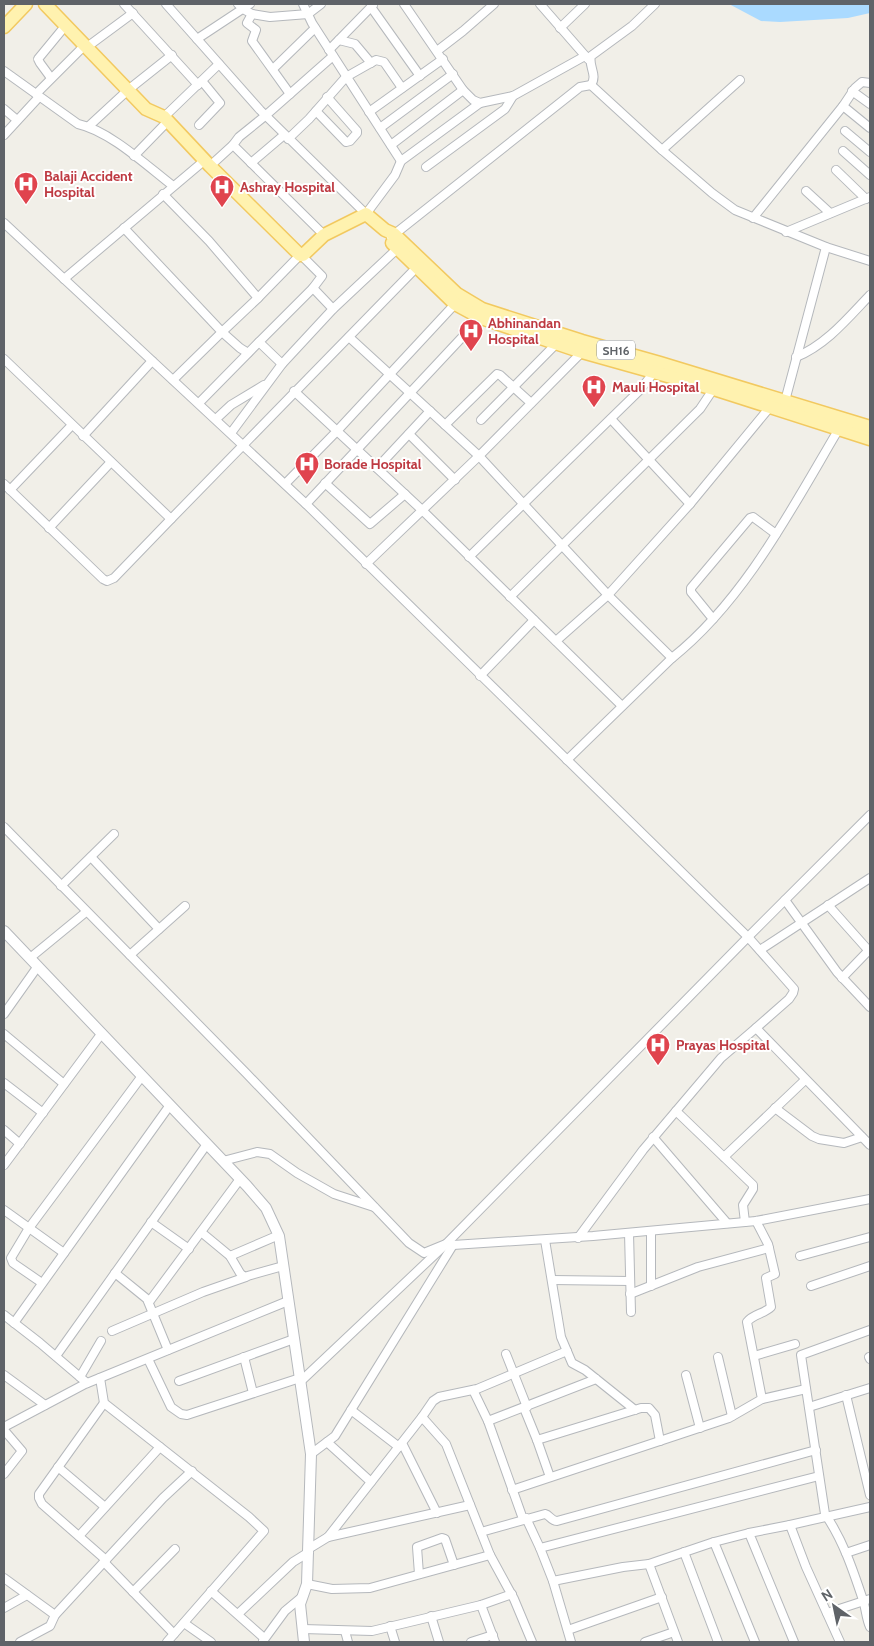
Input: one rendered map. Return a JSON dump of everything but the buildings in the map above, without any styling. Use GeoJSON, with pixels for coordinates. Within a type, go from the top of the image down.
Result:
{"type":"FeatureCollection","features":[{"type":"Feature","properties":{"kind":"main road"},"geometry":{"type":"LineString","coordinates":[[4,27],[26,4]]}},
{"type":"Feature","properties":{"kind":"main road"},"geometry":{"type":"LineString","coordinates":[[45,4],[146,109],[166,119],[300,255],[324,235],[366,214]]}},
{"type":"Feature","properties":{"kind":"main road","name":"SH16"},"geometry":{"type":"LineString","coordinates":[[366,214],[457,294],[483,314],[586,347],[716,384],[785,401],[842,424],[870,439]]}},
{"type":"Feature","properties":{"kind":"main road"},"geometry":{"type":"LineString","coordinates":[[389,234],[397,249]]}},
{"type":"Feature","properties":{"kind":"main road","name":"SH16"},"geometry":{"type":"LineString","coordinates":[[397,249],[455,304],[557,343],[586,347]]}},
{"type":"Feature","properties":{"kind":"main road","name":"SH16"},"geometry":{"type":"LineString","coordinates":[[716,384],[770,407],[842,424],[870,427]]}},
{"type":"Feature","properties":{"kind":"street"},"geometry":{"type":"LineString","coordinates":[[124,4],[172,56],[220,103],[199,125]]}},
{"type":"Feature","properties":{"kind":"street"},"geometry":{"type":"LineString","coordinates":[[166,4],[265,116],[366,214],[395,175],[401,161],[480,103],[512,96],[591,56],[632,26],[655,4]]}},
{"type":"Feature","properties":{"kind":"street"},"geometry":{"type":"LineString","coordinates":[[197,39],[240,6],[250,4]]}},
{"type":"Feature","properties":{"kind":"street"},"geometry":{"type":"LineString","coordinates":[[304,4],[315,28],[401,161]]}},
{"type":"Feature","properties":{"kind":"street"},"geometry":{"type":"LineString","coordinates":[[240,6],[252,14],[270,17],[308,14],[321,4]]}},
{"type":"Feature","properties":{"kind":"street"},"geometry":{"type":"LineString","coordinates":[[404,4],[463,90],[480,103]]}},
{"type":"Feature","properties":{"kind":"street"},"geometry":{"type":"LineString","coordinates":[[437,51],[463,32],[494,4]]}},
{"type":"Feature","properties":{"kind":"street"},"geometry":{"type":"LineString","coordinates":[[540,4],[587,58],[594,76],[591,85]]}},
{"type":"Feature","properties":{"kind":"street"},"geometry":{"type":"LineString","coordinates":[[560,28],[581,5]]}},
{"type":"Feature","properties":{"kind":"street"},"geometry":{"type":"LineString","coordinates":[[64,279],[163,194],[233,144],[290,94],[331,53],[339,40],[373,6],[420,76]]}},
{"type":"Feature","properties":{"kind":"street"},"geometry":{"type":"LineString","coordinates":[[4,135],[51,78],[86,46],[132,13]]}},
{"type":"Feature","properties":{"kind":"street"},"geometry":{"type":"LineString","coordinates":[[252,14],[247,23],[256,30],[252,40],[290,94]]}},
{"type":"Feature","properties":{"kind":"street"},"geometry":{"type":"LineString","coordinates":[[51,78],[38,59],[66,25]]}},
{"type":"Feature","properties":{"kind":"street"},"geometry":{"type":"LineString","coordinates":[[273,69],[315,28]]}},
{"type":"Feature","properties":{"kind":"street"},"geometry":{"type":"LineString","coordinates":[[339,40],[355,44],[371,63]]}},
{"type":"Feature","properties":{"kind":"street"},"geometry":{"type":"LineString","coordinates":[[89,126],[128,90],[172,56]]}},
{"type":"Feature","properties":{"kind":"street"},"geometry":{"type":"LineString","coordinates":[[369,112],[443,59]]}},
{"type":"Feature","properties":{"kind":"street"},"geometry":{"type":"LineString","coordinates":[[251,163],[286,137],[316,111],[346,78],[376,60],[382,60],[402,88]]}},
{"type":"Feature","properties":{"kind":"street"},"geometry":{"type":"LineString","coordinates":[[134,156],[166,119],[219,64]]}},
{"type":"Feature","properties":{"kind":"street"},"geometry":{"type":"LineString","coordinates":[[4,71],[78,124],[89,126],[109,137],[173,186]]}},
{"type":"Feature","properties":{"kind":"street"},"geometry":{"type":"LineString","coordinates":[[380,128],[453,74]]}},
{"type":"Feature","properties":{"kind":"street"},"geometry":{"type":"LineString","coordinates":[[662,150],[740,80]]}},
{"type":"Feature","properties":{"kind":"street"},"geometry":{"type":"LineString","coordinates":[[753,218],[852,91],[862,82],[870,83]]}},
{"type":"Feature","properties":{"kind":"street"},"geometry":{"type":"LineString","coordinates":[[591,85],[662,150],[735,210],[786,232],[870,261]]}},
{"type":"Feature","properties":{"kind":"street"},"geometry":{"type":"LineString","coordinates":[[389,234],[580,87],[591,85]]}},
{"type":"Feature","properties":{"kind":"street"},"geometry":{"type":"LineString","coordinates":[[391,145],[463,90]]}},
{"type":"Feature","properties":{"kind":"street"},"geometry":{"type":"LineString","coordinates":[[852,91],[870,104]]}},
{"type":"Feature","properties":{"kind":"street"},"geometry":{"type":"LineString","coordinates":[[426,167],[505,109],[512,96]]}},
{"type":"Feature","properties":{"kind":"street"},"geometry":{"type":"LineString","coordinates":[[316,111],[346,142],[350,141],[357,133],[357,130],[327,97]]}},
{"type":"Feature","properties":{"kind":"street"},"geometry":{"type":"LineString","coordinates":[[842,106],[870,128]]}},
{"type":"Feature","properties":{"kind":"street"},"geometry":{"type":"LineString","coordinates":[[4,109],[17,120]]}},
{"type":"Feature","properties":{"kind":"street"},"geometry":{"type":"LineString","coordinates":[[845,131],[870,152]]}},
{"type":"Feature","properties":{"kind":"street"},"geometry":{"type":"LineString","coordinates":[[233,144],[324,235]]}},
{"type":"Feature","properties":{"kind":"street"},"geometry":{"type":"LineString","coordinates":[[843,151],[870,175]]}},
{"type":"Feature","properties":{"kind":"street"},"geometry":{"type":"LineString","coordinates":[[786,232],[868,198],[836,170]]}},
{"type":"Feature","properties":{"kind":"street"},"geometry":{"type":"LineString","coordinates":[[806,191],[830,213]]}},
{"type":"Feature","properties":{"kind":"street"},"geometry":{"type":"LineString","coordinates":[[163,194],[209,241],[258,298]]}},
{"type":"Feature","properties":{"kind":"street"},"geometry":{"type":"LineString","coordinates":[[4,223],[306,504],[748,937],[794,988],[789,999],[721,1058],[653,1137],[578,1238]]}},
{"type":"Feature","properties":{"kind":"street"},"geometry":{"type":"LineString","coordinates":[[124,228],[222,332],[248,353]]}},
{"type":"Feature","properties":{"kind":"street"},"geometry":{"type":"LineString","coordinates":[[785,401],[826,247]]}},
{"type":"Feature","properties":{"kind":"street"},"geometry":{"type":"LineString","coordinates":[[231,433],[282,364],[333,309],[397,249]]}},
{"type":"Feature","properties":{"kind":"street"},"geometry":{"type":"LineString","coordinates":[[173,380],[300,255],[322,276],[313,288],[199,403]]}},
{"type":"Feature","properties":{"kind":"street"},"geometry":{"type":"LineString","coordinates":[[72,425],[7,487],[107,581],[114,578],[294,391],[416,268]]}},
{"type":"Feature","properties":{"kind":"street"},"geometry":{"type":"LineString","coordinates":[[313,288],[333,309]]}},
{"type":"Feature","properties":{"kind":"street"},"geometry":{"type":"LineString","coordinates":[[796,357],[810,352],[821,344],[870,295]]}},
{"type":"Feature","properties":{"kind":"street"},"geometry":{"type":"LineString","coordinates":[[285,484],[455,304]]}},
{"type":"Feature","properties":{"kind":"street"},"geometry":{"type":"LineString","coordinates":[[306,504],[483,314]]}},
{"type":"Feature","properties":{"kind":"street"},"geometry":{"type":"LineString","coordinates":[[349,337],[479,456],[608,595],[672,658]]}},
{"type":"Feature","properties":{"kind":"street"},"geometry":{"type":"LineString","coordinates":[[259,342],[282,364]]}},
{"type":"Feature","properties":{"kind":"street"},"geometry":{"type":"LineString","coordinates":[[481,420],[557,343]]}},
{"type":"Feature","properties":{"kind":"street"},"geometry":{"type":"LineString","coordinates":[[366,564],[455,480],[586,347]]}},
{"type":"Feature","properties":{"kind":"street"},"geometry":{"type":"LineString","coordinates":[[4,359],[171,519]]}},
{"type":"Feature","properties":{"kind":"street"},"geometry":{"type":"LineString","coordinates":[[83,436],[152,361]]}},
{"type":"Feature","properties":{"kind":"street"},"geometry":{"type":"LineString","coordinates":[[469,557],[639,391],[658,367]]}},
{"type":"Feature","properties":{"kind":"street"},"geometry":{"type":"LineString","coordinates":[[446,425],[494,375],[500,375],[531,403]]}},
{"type":"Feature","properties":{"kind":"street"},"geometry":{"type":"LineString","coordinates":[[216,419],[231,405],[268,383]]}},
{"type":"Feature","properties":{"kind":"street"},"geometry":{"type":"LineString","coordinates":[[510,596],[700,410],[716,384]]}},
{"type":"Feature","properties":{"kind":"street"},"geometry":{"type":"LineString","coordinates":[[294,391],[423,511],[622,706]]}},
{"type":"Feature","properties":{"kind":"street"},"geometry":{"type":"LineString","coordinates":[[556,641],[608,595],[690,504],[770,407]]}},
{"type":"Feature","properties":{"kind":"street"},"geometry":{"type":"LineString","coordinates":[[377,468],[430,411]]}},
{"type":"Feature","properties":{"kind":"street"},"geometry":{"type":"LineString","coordinates":[[611,419],[690,504]]}},
{"type":"Feature","properties":{"kind":"street"},"geometry":{"type":"LineString","coordinates":[[567,760],[713,619],[776,534],[842,424]]}},
{"type":"Feature","properties":{"kind":"street"},"geometry":{"type":"LineString","coordinates":[[409,434],[455,480]]}},
{"type":"Feature","properties":{"kind":"street"},"geometry":{"type":"LineString","coordinates":[[49,528],[111,462]]}},
{"type":"Feature","properties":{"kind":"street"},"geometry":{"type":"LineString","coordinates":[[325,483],[370,524],[405,494]]}},
{"type":"Feature","properties":{"kind":"street"},"geometry":{"type":"LineString","coordinates":[[713,619],[691,592],[691,588],[750,518],[753,517],[776,534]]}},
{"type":"Feature","properties":{"kind":"street"},"geometry":{"type":"LineString","coordinates":[[480,676],[534,620]]}},
{"type":"Feature","properties":{"kind":"street"},"geometry":{"type":"LineString","coordinates":[[148,1359],[172,1407],[181,1414],[187,1415],[300,1380],[449,1244],[748,937],[870,815]]}},
{"type":"Feature","properties":{"kind":"street"},"geometry":{"type":"LineString","coordinates":[[4,827],[246,1073],[409,1243],[424,1254],[449,1244],[578,1238],[756,1221],[870,1199]]}},
{"type":"Feature","properties":{"kind":"street"},"geometry":{"type":"LineString","coordinates":[[62,886],[114,834]]}},
{"type":"Feature","properties":{"kind":"street"},"geometry":{"type":"LineString","coordinates":[[91,857],[160,929]]}},
{"type":"Feature","properties":{"kind":"street"},"geometry":{"type":"LineString","coordinates":[[760,950],[870,878]]}},
{"type":"Feature","properties":{"kind":"street"},"geometry":{"type":"LineString","coordinates":[[785,900],[842,978],[870,1006]]}},
{"type":"Feature","properties":{"kind":"street"},"geometry":{"type":"LineString","coordinates":[[828,905],[870,950],[842,978]]}},
{"type":"Feature","properties":{"kind":"street"},"geometry":{"type":"LineString","coordinates":[[130,956],[185,906]]}},
{"type":"Feature","properties":{"kind":"street"},"geometry":{"type":"LineString","coordinates":[[30,958],[86,912]]}},
{"type":"Feature","properties":{"kind":"street"},"geometry":{"type":"LineString","coordinates":[[4,931],[240,1179],[266,1208],[279,1236],[311,1454],[308,1584],[300,1604],[304,1642]]}},
{"type":"Feature","properties":{"kind":"street"},"geometry":{"type":"LineString","coordinates":[[4,1014],[38,966]]}},
{"type":"Feature","properties":{"kind":"street"},"geometry":{"type":"LineString","coordinates":[[756,1028],[870,1145]]}},
{"type":"Feature","properties":{"kind":"street"},"geometry":{"type":"LineString","coordinates":[[4,1165],[102,1033]]}},
{"type":"Feature","properties":{"kind":"street"},"geometry":{"type":"LineString","coordinates":[[4,1034],[64,1084]]}},
{"type":"Feature","properties":{"kind":"street"},"geometry":{"type":"LineString","coordinates":[[42,1283],[11,1260],[30,1228],[142,1076]]}},
{"type":"Feature","properties":{"kind":"street"},"geometry":{"type":"LineString","coordinates":[[724,1157],[805,1080]]}},
{"type":"Feature","properties":{"kind":"street"},"geometry":{"type":"LineString","coordinates":[[4,1083],[42,1113]]}},
{"type":"Feature","properties":{"kind":"street"},"geometry":{"type":"LineString","coordinates":[[14,1323],[170,1104]]}},
{"type":"Feature","properties":{"kind":"street"},"geometry":{"type":"LineString","coordinates":[[775,1108],[812,1136],[819,1139],[848,1143],[862,1137]]}},
{"type":"Feature","properties":{"kind":"street"},"geometry":{"type":"LineString","coordinates":[[676,1111],[754,1187],[743,1205],[745,1222]]}},
{"type":"Feature","properties":{"kind":"street"},"geometry":{"type":"LineString","coordinates":[[4,1130],[20,1144]]}},
{"type":"Feature","properties":{"kind":"street"},"geometry":{"type":"LineString","coordinates":[[653,1137],[727,1224]]}},
{"type":"Feature","properties":{"kind":"street"},"geometry":{"type":"LineString","coordinates":[[56,1356],[207,1144]]}},
{"type":"Feature","properties":{"kind":"street"},"geometry":{"type":"LineString","coordinates":[[223,1161],[257,1152],[270,1154],[334,1194],[375,1207]]}},
{"type":"Feature","properties":{"kind":"street"},"geometry":{"type":"LineString","coordinates":[[149,1302],[240,1179]]}},
{"type":"Feature","properties":{"kind":"street"},"geometry":{"type":"LineString","coordinates":[[4,1210],[64,1253]]}},
{"type":"Feature","properties":{"kind":"street"},"geometry":{"type":"LineString","coordinates":[[756,1221],[769,1248],[775,1274],[766,1278],[771,1307],[747,1322],[762,1399]]}},
{"type":"Feature","properties":{"kind":"street"},"geometry":{"type":"LineString","coordinates":[[151,1222],[189,1248]]}},
{"type":"Feature","properties":{"kind":"street"},"geometry":{"type":"LineString","coordinates":[[651,1231],[651,1286]]}},
{"type":"Feature","properties":{"kind":"street"},"geometry":{"type":"LineString","coordinates":[[201,1232],[230,1256],[240,1273],[246,1277]]}},
{"type":"Feature","properties":{"kind":"street"},"geometry":{"type":"LineString","coordinates":[[629,1233],[631,1312]]}},
{"type":"Feature","properties":{"kind":"street"},"geometry":{"type":"LineString","coordinates":[[230,1256],[279,1236]]}},
{"type":"Feature","properties":{"kind":"street"},"geometry":{"type":"LineString","coordinates":[[800,1256],[870,1237]]}},
{"type":"Feature","properties":{"kind":"street"},"geometry":{"type":"LineString","coordinates":[[545,1240],[561,1337],[572,1363],[596,1379],[635,1410]]}},
{"type":"Feature","properties":{"kind":"street"},"geometry":{"type":"LineString","coordinates":[[311,1454],[335,1436],[449,1244]]}},
{"type":"Feature","properties":{"kind":"street"},"geometry":{"type":"LineString","coordinates":[[630,1294],[698,1267],[769,1248]]}},
{"type":"Feature","properties":{"kind":"street"},"geometry":{"type":"LineString","coordinates":[[112,1331],[203,1292],[284,1266]]}},
{"type":"Feature","properties":{"kind":"street"},"geometry":{"type":"LineString","coordinates":[[811,1286],[870,1266]]}},
{"type":"Feature","properties":{"kind":"street"},"geometry":{"type":"LineString","coordinates":[[115,1273],[149,1302],[168,1350]]}},
{"type":"Feature","properties":{"kind":"street"},"geometry":{"type":"LineString","coordinates":[[552,1280],[630,1281]]}},
{"type":"Feature","properties":{"kind":"street"},"geometry":{"type":"LineString","coordinates":[[4,1474],[22,1450],[4,1428],[87,1383],[288,1301]]}},
{"type":"Feature","properties":{"kind":"street"},"geometry":{"type":"LineString","coordinates":[[4,1315],[87,1383]]}},
{"type":"Feature","properties":{"kind":"street"},"geometry":{"type":"LineString","coordinates":[[870,1330],[801,1355],[825,1514],[836,1530],[867,1600],[870,1627]]}},
{"type":"Feature","properties":{"kind":"street"},"geometry":{"type":"LineString","coordinates":[[179,1381],[294,1339]]}},
{"type":"Feature","properties":{"kind":"street"},"geometry":{"type":"LineString","coordinates":[[80,1377],[101,1341]]}},
{"type":"Feature","properties":{"kind":"street"},"geometry":{"type":"LineString","coordinates":[[754,1356],[795,1344]]}},
{"type":"Feature","properties":{"kind":"street"},"geometry":{"type":"LineString","coordinates":[[238,1614],[293,1562],[328,1536],[435,1398],[473,1390],[567,1351]]}},
{"type":"Feature","properties":{"kind":"street"},"geometry":{"type":"LineString","coordinates":[[506,1354],[550,1478]]}},
{"type":"Feature","properties":{"kind":"street"},"geometry":{"type":"LineString","coordinates":[[244,1357],[253,1393]]}},
{"type":"Feature","properties":{"kind":"street"},"geometry":{"type":"LineString","coordinates":[[718,1357],[732,1416]]}},
{"type":"Feature","properties":{"kind":"street"},"geometry":{"type":"LineString","coordinates":[[4,1375],[45,1405]]}},
{"type":"Feature","properties":{"kind":"street"},"geometry":{"type":"LineString","coordinates":[[686,1375],[700,1428]]}},
{"type":"Feature","properties":{"kind":"street"},"geometry":{"type":"LineString","coordinates":[[100,1378],[104,1402],[264,1531],[166,1642]]}},
{"type":"Feature","properties":{"kind":"street"},"geometry":{"type":"LineString","coordinates":[[488,1421],[596,1379]]}},
{"type":"Feature","properties":{"kind":"street"},"geometry":{"type":"LineString","coordinates":[[809,1407],[870,1388]]}},
{"type":"Feature","properties":{"kind":"street"},"geometry":{"type":"LineString","coordinates":[[512,1490],[700,1428],[732,1416],[762,1399],[806,1389]]}},
{"type":"Feature","properties":{"kind":"street"},"geometry":{"type":"LineString","coordinates":[[473,1390],[488,1421],[524,1519],[540,1548],[553,1581],[571,1642]]}},
{"type":"Feature","properties":{"kind":"street"},"geometry":{"type":"LineString","coordinates":[[846,1395],[870,1495]]}},
{"type":"Feature","properties":{"kind":"street"},"geometry":{"type":"LineString","coordinates":[[104,1402],[39,1494],[39,1498],[42,1504],[105,1561],[174,1634]]}},
{"type":"Feature","properties":{"kind":"street"},"geometry":{"type":"LineString","coordinates":[[537,1440],[635,1410],[649,1408],[653,1411],[660,1441]]}},
{"type":"Feature","properties":{"kind":"street"},"geometry":{"type":"LineString","coordinates":[[351,1410],[400,1445],[437,1513]]}},
{"type":"Feature","properties":{"kind":"street"},"geometry":{"type":"LineString","coordinates":[[422,1417],[446,1444],[490,1554],[512,1594],[532,1642]]}},
{"type":"Feature","properties":{"kind":"street"},"geometry":{"type":"LineString","coordinates":[[327,1442],[371,1482]]}},
{"type":"Feature","properties":{"kind":"street"},"geometry":{"type":"LineString","coordinates":[[79,1536],[160,1447]]}},
{"type":"Feature","properties":{"kind":"street"},"geometry":{"type":"LineString","coordinates":[[481,1532],[545,1514],[549,1515],[552,1520],[557,1521],[816,1450]]}},
{"type":"Feature","properties":{"kind":"street"},"geometry":{"type":"LineString","coordinates":[[58,1467],[105,1507]]}},
{"type":"Feature","properties":{"kind":"street"},"geometry":{"type":"LineString","coordinates":[[20,1642],[50,1626],[55,1615],[163,1498],[192,1472]]}},
{"type":"Feature","properties":{"kind":"street"},"geometry":{"type":"LineString","coordinates":[[540,1548],[820,1476]]}},
{"type":"Feature","properties":{"kind":"street"},"geometry":{"type":"LineString","coordinates":[[328,1536],[470,1505]]}},
{"type":"Feature","properties":{"kind":"street"},"geometry":{"type":"LineString","coordinates":[[553,1581],[623,1567],[649,1564],[714,1542],[870,1507]]}},
{"type":"Feature","properties":{"kind":"street"},"geometry":{"type":"LineString","coordinates":[[790,1525],[806,1567],[840,1642]]}},
{"type":"Feature","properties":{"kind":"street"},"geometry":{"type":"LineString","coordinates":[[749,1533],[794,1642]]}},
{"type":"Feature","properties":{"kind":"street"},"geometry":{"type":"LineString","coordinates":[[419,1574],[417,1547],[442,1538],[445,1539],[454,1565]]}},
{"type":"Feature","properties":{"kind":"street"},"geometry":{"type":"LineString","coordinates":[[714,1542],[755,1642]]}},
{"type":"Feature","properties":{"kind":"street"},"geometry":{"type":"LineString","coordinates":[[846,1553],[870,1545]]}},
{"type":"Feature","properties":{"kind":"street"},"geometry":{"type":"LineString","coordinates":[[133,1592],[175,1549]]}},
{"type":"Feature","properties":{"kind":"street"},"geometry":{"type":"LineString","coordinates":[[684,1552],[718,1642]]}},
{"type":"Feature","properties":{"kind":"street"},"geometry":{"type":"LineString","coordinates":[[308,1584],[332,1588],[370,1588],[490,1554]]}},
{"type":"Feature","properties":{"kind":"street"},"geometry":{"type":"LineString","coordinates":[[649,1564],[678,1642]]}},
{"type":"Feature","properties":{"kind":"street"},"geometry":{"type":"LineString","coordinates":[[4,1578],[55,1615]]}},
{"type":"Feature","properties":{"kind":"street"},"geometry":{"type":"LineString","coordinates":[[212,1591],[263,1640],[285,1610],[303,1596]]}},
{"type":"Feature","properties":{"kind":"street"},"geometry":{"type":"LineString","coordinates":[[303,1629],[372,1631],[481,1605],[512,1594]]}},
{"type":"Feature","properties":{"kind":"street"},"geometry":{"type":"LineString","coordinates":[[4,1608],[27,1595]]}},
{"type":"Feature","properties":{"kind":"street"},"geometry":{"type":"LineString","coordinates":[[568,1630],[662,1597]]}},
{"type":"Feature","properties":{"kind":"street"},"geometry":{"type":"LineString","coordinates":[[826,1613],[867,1600]]}},
{"type":"Feature","properties":{"kind":"street"},"geometry":{"type":"LineString","coordinates":[[471,1642],[494,1639],[481,1605]]}},
{"type":"Feature","properties":{"kind":"street"},"geometry":{"type":"LineString","coordinates":[[431,1616],[439,1642]]}},
{"type":"Feature","properties":{"kind":"street"},"geometry":{"type":"LineString","coordinates":[[184,1623],[211,1642]]}},
{"type":"Feature","properties":{"kind":"street"},"geometry":{"type":"LineString","coordinates":[[390,1626],[395,1642]]}},
{"type":"Feature","properties":{"kind":"street"},"geometry":{"type":"LineString","coordinates":[[345,1631],[348,1642]]}},
{"type":"Feature","properties":{"kind":"street"},"geometry":{"type":"LineString","coordinates":[[645,1642],[674,1632]]}},
{"type":"Feature","properties":{"kind":"water"},"geometry":{"type":"Polygon","coordinates":[[[729,4],[870,4],[870,13],[848,18],[780,22],[761,21],[729,4]]]}},
{"type":"Feature","properties":{"kind":"place","name":"Balaji Accident Hospital"},"geometry":{"type":"Point","coordinates":[26,205]}},
{"type":"Feature","properties":{"kind":"place","name":"Ashray Hospital"},"geometry":{"type":"Point","coordinates":[222,208]}},
{"type":"Feature","properties":{"kind":"place","name":"Abhinandan Hospital"},"geometry":{"type":"Point","coordinates":[471,352]}},
{"type":"Feature","properties":{"kind":"place","name":"Mauli Hospital"},"geometry":{"type":"Point","coordinates":[594,408]}},
{"type":"Feature","properties":{"kind":"place","name":"Borade Hospital"},"geometry":{"type":"Point","coordinates":[307,485]}},
{"type":"Feature","properties":{"kind":"place","name":"Prayas Hospital"},"geometry":{"type":"Point","coordinates":[658,1066]}}]}
